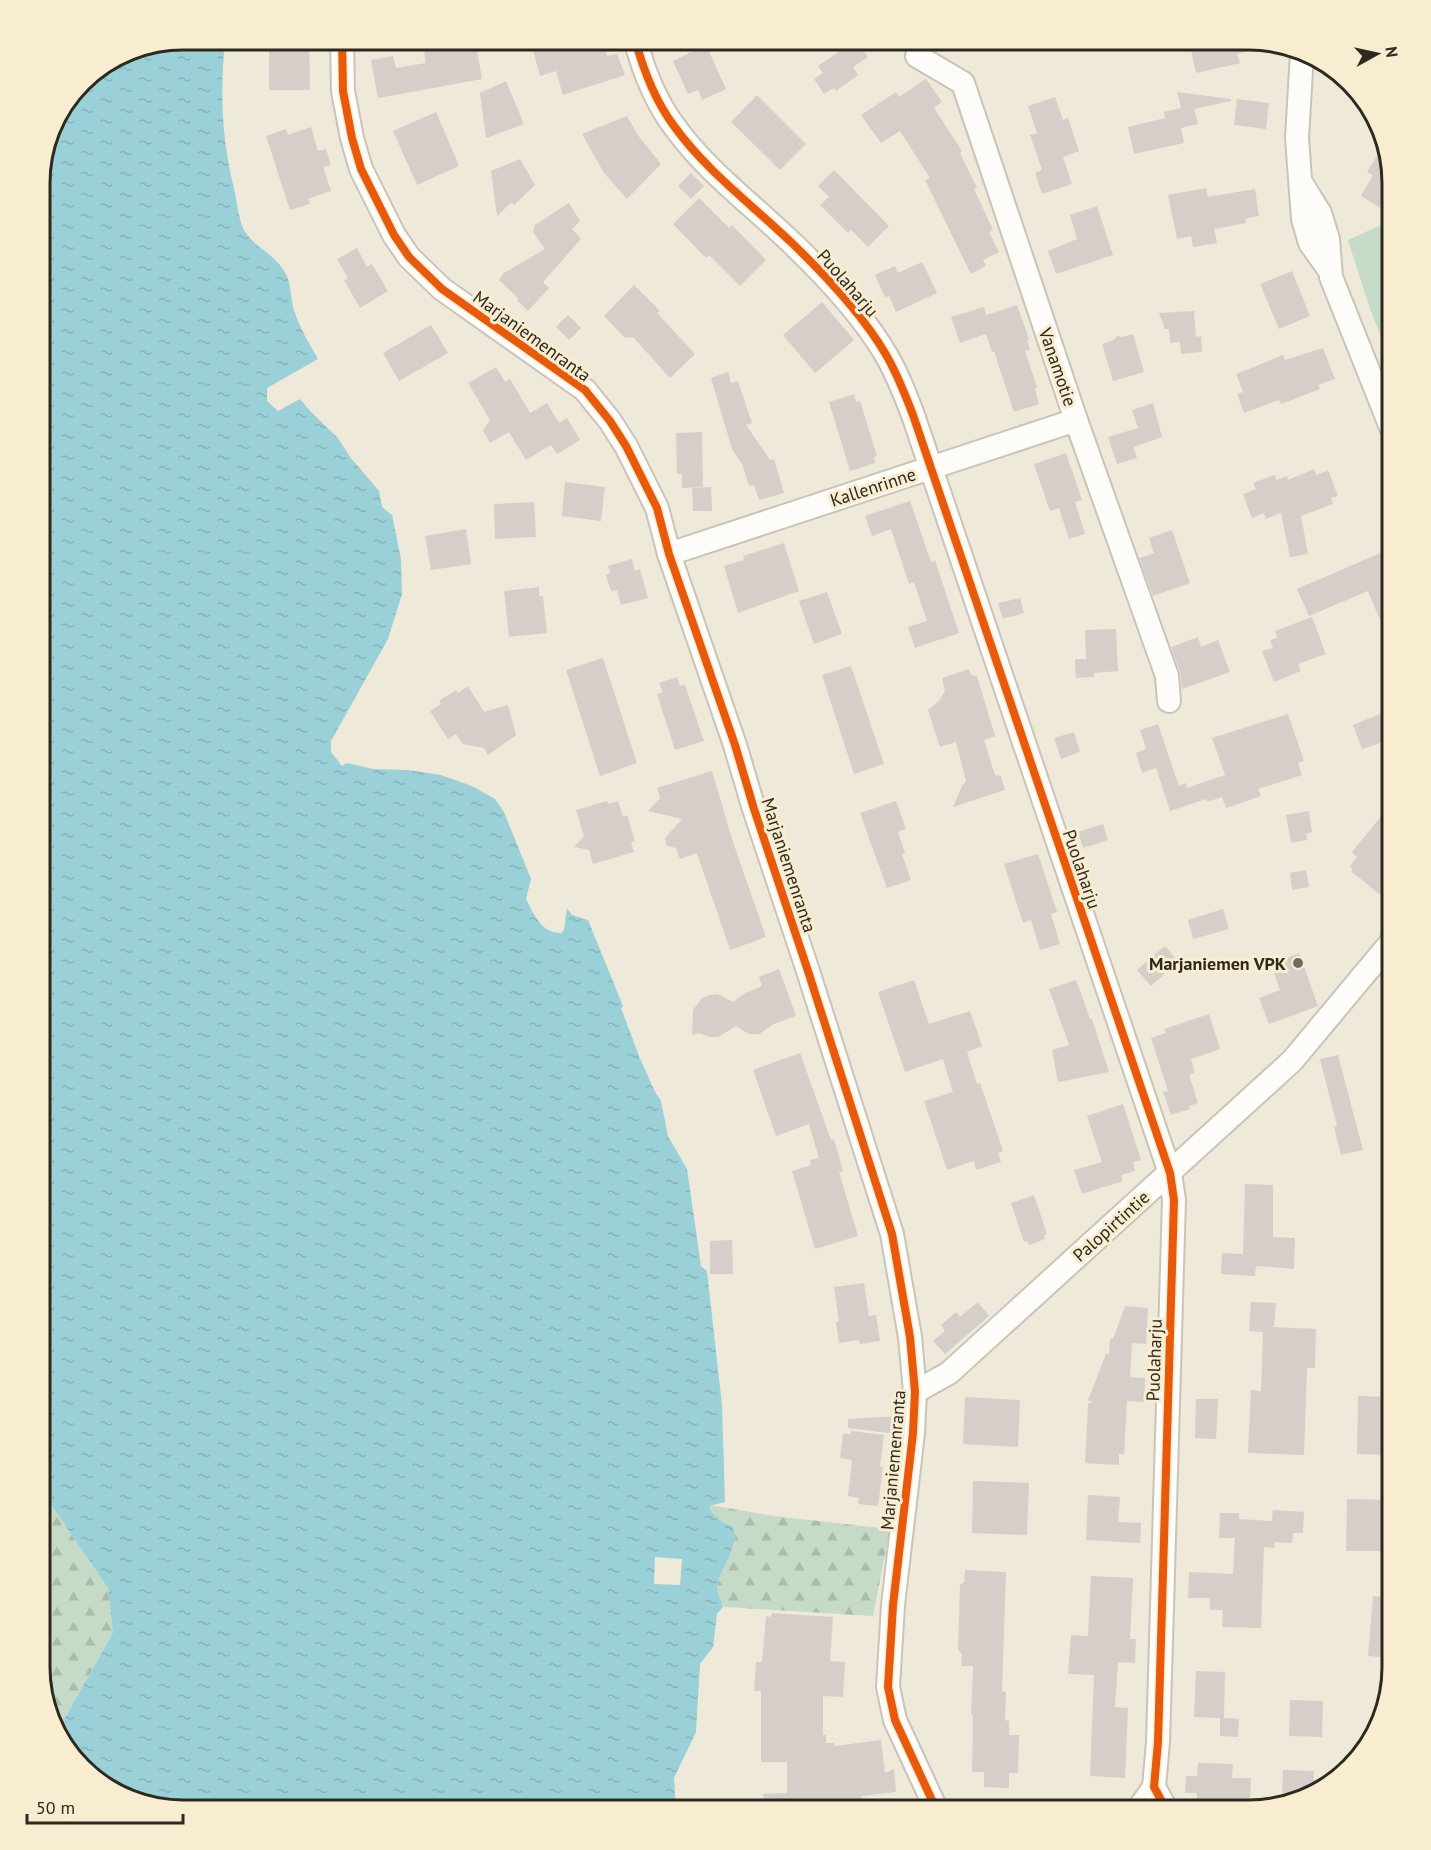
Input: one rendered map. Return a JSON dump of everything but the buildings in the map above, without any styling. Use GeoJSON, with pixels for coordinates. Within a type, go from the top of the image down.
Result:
{"type":"FeatureCollection","features":[{"type":"Feature","properties":{"kind":"street","name":"Marjaniemenranta"},"geometry":{"type":"LineString","coordinates":[[342,50],[343,91],[352,138],[361,169],[394,235],[409,256],[442,289],[585,390],[610,421],[641,472],[657,508],[669,554],[735,745],[892,1234],[910,1337],[915,1392],[914,1433],[893,1605],[888,1687],[895,1720],[932,1800]]}},
{"type":"Feature","properties":{"kind":"street","name":"Puolaharju"},"geometry":{"type":"LineString","coordinates":[[639,50],[655,92],[674,126],[716,173],[796,246],[858,314],[885,352],[909,407],[1170,1173],[1174,1212],[1158,1742],[1154,1787]]}},
{"type":"Feature","properties":{"kind":"street","name":"Vanamotie"},"geometry":{"type":"LineString","coordinates":[[917,56],[963,82],[1076,420],[1167,676],[1169,701]]}},
{"type":"Feature","properties":{"kind":"street"},"geometry":{"type":"LineString","coordinates":[[1302,61],[1297,138],[1303,219],[1310,243],[1331,272],[1382,404]]}},
{"type":"Feature","properties":{"kind":"street","name":"Kallenrinne"},"geometry":{"type":"LineString","coordinates":[[669,554],[1076,420]]}},
{"type":"Feature","properties":{"kind":"street","name":"Palopirtintie"},"geometry":{"type":"LineString","coordinates":[[915,1392],[949,1373],[1292,1061],[1382,952]]}},
{"type":"Feature","properties":{"kind":"street"},"geometry":{"type":"LineString","coordinates":[[1145,1800],[1154,1787],[1161,1800]]}},
{"type":"Feature","properties":{"kind":"green space"},"geometry":{"type":"Polygon","coordinates":[[[1382,225],[1382,339],[1370,309],[1348,240],[1382,225]]]}},
{"type":"Feature","properties":{"kind":"green space"},"geometry":{"type":"Polygon","coordinates":[[[50,1503],[108,1588],[113,1633],[62,1723],[54,1702],[50,1667],[50,1503]]]}},
{"type":"Feature","properties":{"kind":"green space"},"geometry":{"type":"Polygon","coordinates":[[[709,1505],[774,1516],[890,1529],[873,1616],[723,1607],[717,1589],[719,1578],[735,1539],[733,1526],[718,1519],[709,1505]]]}},
{"type":"Feature","properties":{"kind":"water"},"geometry":{"type":"Polygon","coordinates":[[[224,50],[222,79],[224,134],[240,220],[247,235],[284,270],[296,316],[318,359],[267,388],[267,401],[278,411],[300,399],[338,438],[350,457],[379,491],[382,507],[392,515],[401,559],[402,594],[388,639],[331,741],[331,752],[342,766],[347,763],[373,769],[408,770],[441,775],[472,786],[495,799],[504,812],[531,879],[526,899],[539,922],[548,930],[561,933],[564,930],[567,908],[572,915],[588,920],[623,1006],[621,1008],[639,1056],[661,1101],[668,1136],[687,1169],[701,1266],[707,1271],[722,1405],[725,1502],[709,1506],[718,1519],[733,1526],[735,1539],[719,1578],[717,1589],[723,1607],[717,1614],[713,1647],[700,1664],[696,1732],[674,1778],[675,1800],[183,1800],[148,1796],[116,1783],[102,1773],[83,1755],[62,1723],[113,1633],[108,1588],[50,1503],[50,174],[54,148],[67,116],[83,95],[109,72],[124,63],[157,52],[224,50]]]}},
{"type":"Feature","properties":{"kind":"pier"},"geometry":{"type":"Polygon","coordinates":[[[655,1557],[682,1559],[680,1585],[654,1584],[655,1557]]]}},
{"type":"Feature","properties":{"kind":"cycle path"},"geometry":{"type":"LineString","coordinates":[[342,50],[343,91],[361,169],[394,235],[409,257],[442,289],[585,390],[610,421],[626,446],[657,508],[669,554],[735,745],[892,1234],[910,1337],[915,1392],[913,1433],[893,1605],[888,1687],[895,1720],[932,1800]]}},
{"type":"Feature","properties":{"kind":"cycle path"},"geometry":{"type":"LineString","coordinates":[[639,50],[656,96],[667,117],[687,143],[716,174],[794,245],[831,283],[876,339],[897,376],[913,415],[1170,1173],[1174,1200],[1158,1742],[1154,1787],[1161,1800]]}},
{"type":"Feature","properties":{"kind":"place","name":"Marjaniemen VPK"},"geometry":{"type":"Point","coordinates":[1298,963]}}]}
